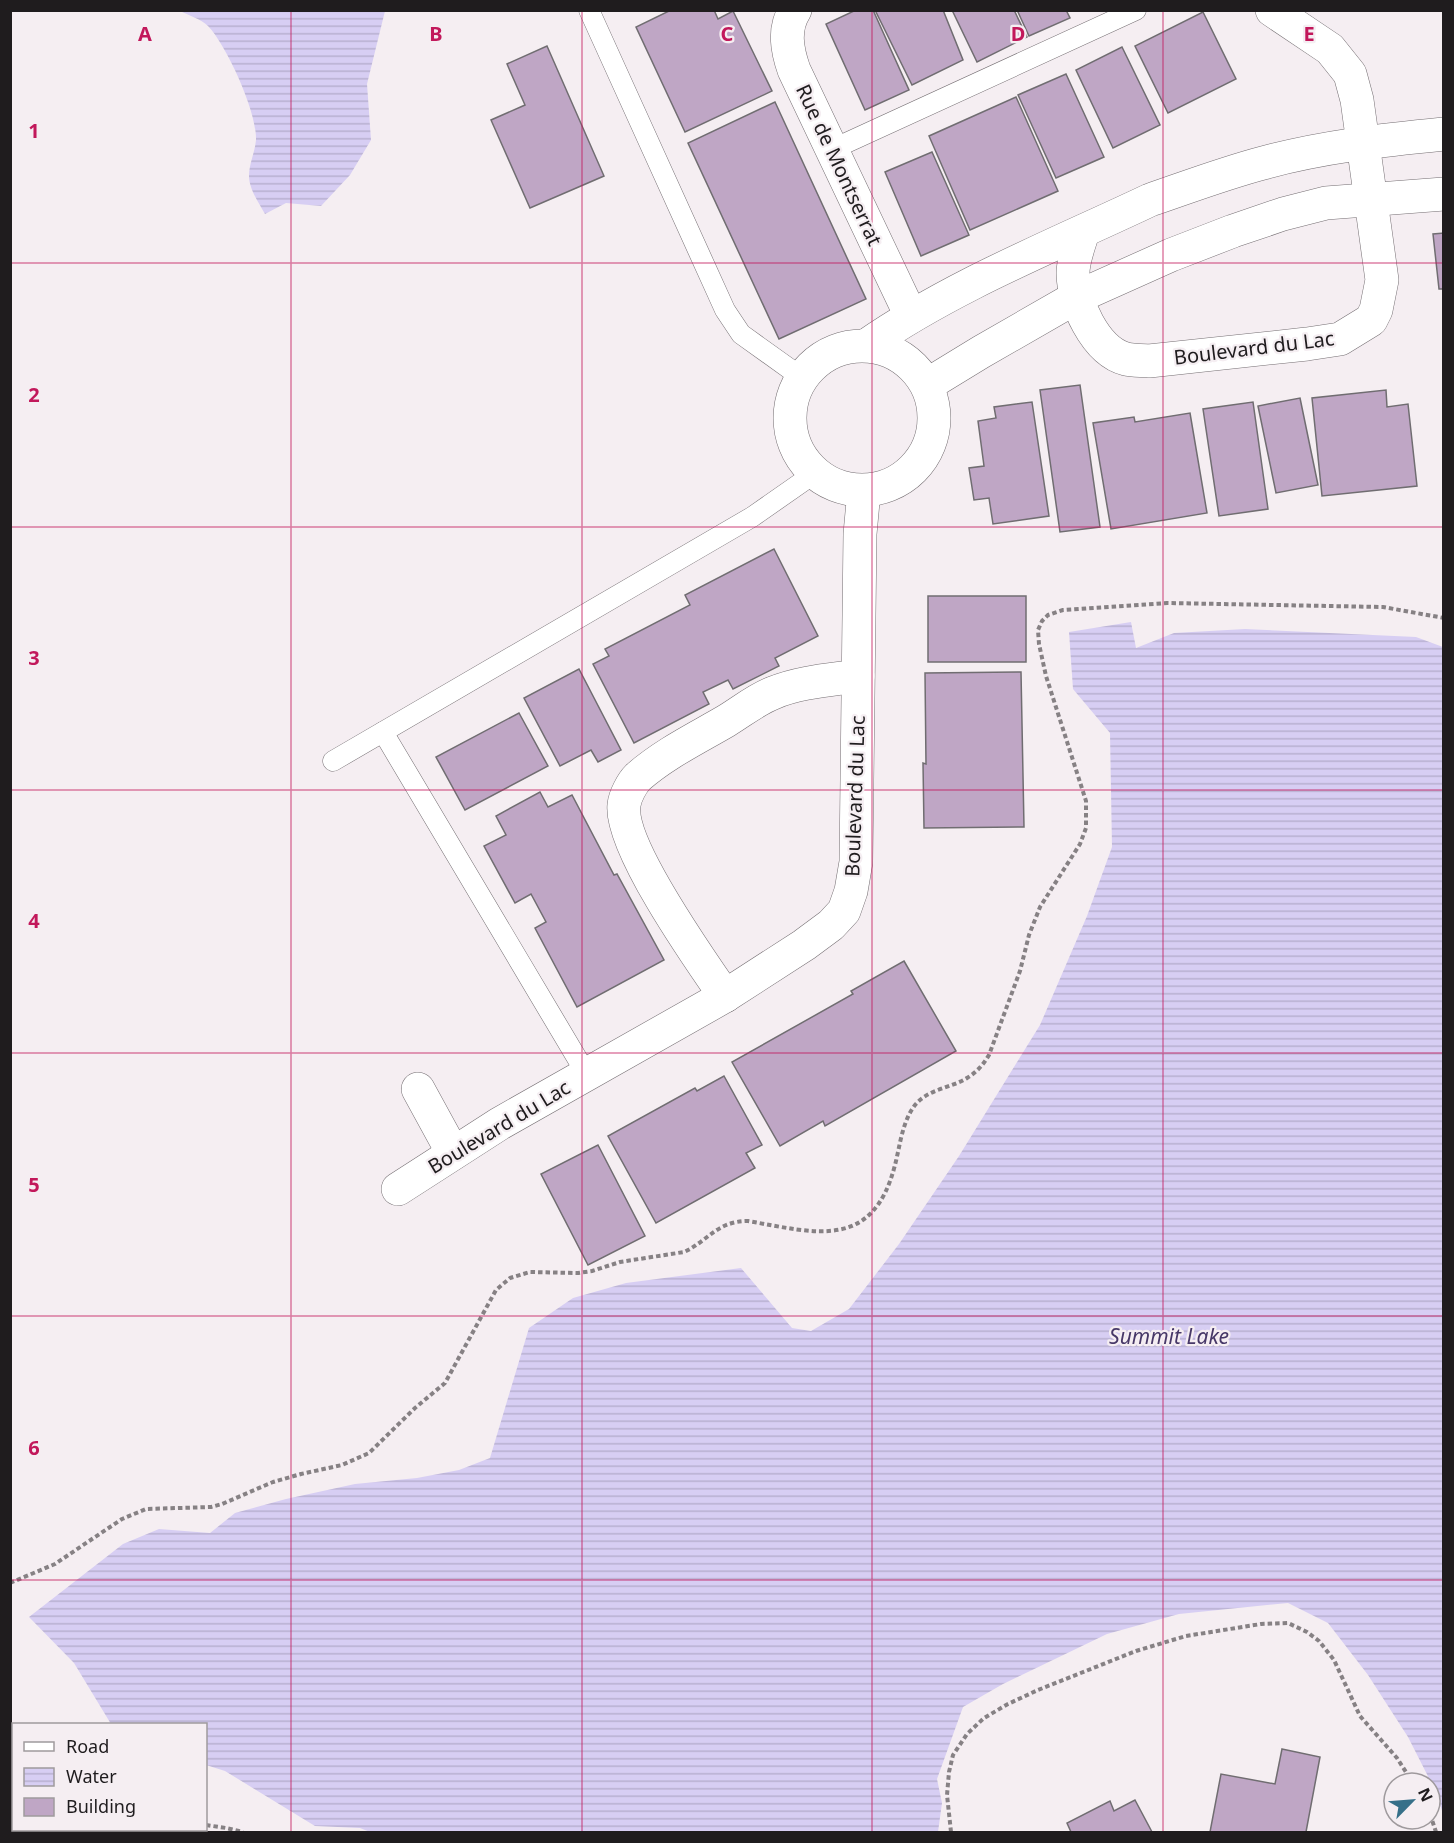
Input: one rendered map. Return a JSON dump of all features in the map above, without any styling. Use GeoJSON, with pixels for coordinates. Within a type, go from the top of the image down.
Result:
{"type":"FeatureCollection","features":[{"type":"Feature","properties":{"kind":"street","name":"Rue de Montserrat"},"geometry":{"type":"LineString","coordinates":[[795,10],[790,18],[787,35],[788,53],[794,70],[911,316]]}},
{"type":"Feature","properties":{"kind":"street"},"geometry":{"type":"LineString","coordinates":[[1272,10],[1330,49],[1350,74],[1357,100],[1371,198]]}},
{"type":"Feature","properties":{"kind":"street"},"geometry":{"type":"LineString","coordinates":[[867,345],[911,316],[975,282],[1150,200],[1222,175],[1305,153],[1443,134]]}},
{"type":"Feature","properties":{"kind":"street"},"geometry":{"type":"LineString","coordinates":[[927,385],[1076,298],[1171,255],[1273,217],[1326,203],[1443,194]]}},
{"type":"Feature","properties":{"kind":"street","name":"Boulevard du Lac"},"geometry":{"type":"LineString","coordinates":[[1083,232],[1073,270],[1076,298],[1093,332],[1110,351],[1125,359],[1149,361],[1340,339],[1371,320],[1376,310],[1382,280],[1371,198]]}},
{"type":"Feature","properties":{"kind":"street"},"geometry":{"type":"LineString","coordinates":[[867,345],[897,353],[912,365],[927,385],[933,400],[934,427],[931,441],[922,460],[904,477],[886,487],[851,490],[828,482],[815,473],[803,459],[790,427],[790,404],[801,377],[818,360],[845,346],[867,345]]}},
{"type":"Feature","properties":{"kind":"street","name":"Boulevard du Lac"},"geometry":{"type":"LineString","coordinates":[[398,1189],[499,1124],[725,996],[804,945],[831,925],[844,911],[851,891],[856,862],[860,534],[864,490]]}},
{"type":"Feature","properties":{"kind":"street"},"geometry":{"type":"LineString","coordinates":[[725,996],[692,949],[634,849],[626,825],[624,805],[628,792],[636,779],[660,761],[773,693],[822,681],[858,676]]}},
{"type":"Feature","properties":{"kind":"street"},"geometry":{"type":"LineString","coordinates":[[418,1089],[453,1153]]}},
{"type":"Feature","properties":{"kind":"lane"},"geometry":{"type":"LineString","coordinates":[[588,10],[725,310],[741,334],[801,377]]}},
{"type":"Feature","properties":{"kind":"lane"},"geometry":{"type":"LineString","coordinates":[[833,150],[1136,10]]}},
{"type":"Feature","properties":{"kind":"lane"},"geometry":{"type":"LineString","coordinates":[[333,761],[752,517],[815,473]]}},
{"type":"Feature","properties":{"kind":"lane"},"geometry":{"type":"LineString","coordinates":[[383,732],[587,1075]]}},
{"type":"Feature","properties":{"kind":"path"},"geometry":{"type":"LineString","coordinates":[[10,1583],[55,1564],[101,1533],[146,1509],[211,1507],[273,1482],[301,1473],[342,1465],[369,1454],[415,1408],[445,1383],[495,1290],[510,1278],[530,1272],[585,1272],[620,1262],[684,1252],[692,1249],[714,1230],[737,1221],[831,1232],[867,1217],[875,1210],[890,1183],[908,1116],[916,1103],[943,1087],[965,1080],[981,1067],[989,1055],[1020,971],[1029,935],[1040,907],[1080,844],[1086,828],[1086,801],[1042,661],[1038,630],[1048,615],[1063,610],[1167,603],[1383,607],[1443,618]]}},
{"type":"Feature","properties":{"kind":"path"},"geometry":{"type":"LineString","coordinates":[[951,1833],[947,1795],[953,1755],[967,1734],[984,1718],[1038,1690],[1136,1651],[1186,1636],[1261,1624],[1288,1623],[1319,1641],[1334,1660],[1360,1716],[1397,1758],[1405,1771]]}},
{"type":"Feature","properties":{"kind":"path"},"geometry":{"type":"LineString","coordinates":[[207,1825],[243,1833]]}},
{"type":"Feature","properties":{"kind":"water"},"geometry":{"type":"Polygon","coordinates":[[[180,11],[385,11],[367,84],[371,140],[350,175],[321,206],[286,203],[265,214],[249,181],[256,140],[255,128],[240,80],[216,35],[198,19],[180,11]]]}},
{"type":"Feature","properties":{"kind":"water","name":"Summit Lake"},"geometry":{"type":"Polygon","coordinates":[[[1131,622],[1136,648],[1174,633],[1245,629],[1416,637],[1443,647],[1443,1814],[1442,1771],[1425,1771],[1408,1737],[1368,1675],[1328,1623],[1288,1603],[1179,1614],[1107,1634],[1003,1684],[963,1707],[937,1779],[942,1803],[938,1832],[370,1832],[360,1828],[315,1826],[225,1771],[207,1765],[207,1723],[110,1723],[74,1663],[29,1617],[123,1544],[159,1529],[210,1533],[235,1513],[286,1499],[355,1484],[417,1478],[459,1470],[490,1458],[529,1328],[573,1298],[626,1283],[741,1268],[792,1328],[811,1331],[849,1309],[899,1244],[959,1156],[1040,1025],[1087,916],[1112,847],[1110,733],[1073,689],[1069,632],[1131,622]]]}},
{"type":"Feature","properties":{"kind":"building"},"geometry":{"type":"Polygon","coordinates":[[[671,10],[714,10],[718,19],[733,11],[772,91],[685,132],[636,27],[671,10]]]}},
{"type":"Feature","properties":{"kind":"building"},"geometry":{"type":"Polygon","coordinates":[[[856,10],[873,10],[909,90],[865,110],[826,24],[856,10]]]}},
{"type":"Feature","properties":{"kind":"building"},"geometry":{"type":"Polygon","coordinates":[[[875,10],[943,10],[963,60],[912,85],[875,10]]]}},
{"type":"Feature","properties":{"kind":"building"},"geometry":{"type":"Polygon","coordinates":[[[952,10],[1014,10],[1027,37],[977,62],[952,10]]]}},
{"type":"Feature","properties":{"kind":"building"},"geometry":{"type":"Polygon","coordinates":[[[1017,10],[1066,10],[1070,18],[1029,36],[1017,10]]]}},
{"type":"Feature","properties":{"kind":"building"},"geometry":{"type":"Polygon","coordinates":[[[1203,12],[1236,79],[1168,113],[1135,46],[1203,12]]]}},
{"type":"Feature","properties":{"kind":"building"},"geometry":{"type":"Polygon","coordinates":[[[547,46],[604,176],[530,208],[491,120],[525,105],[507,64],[547,46]]]}},
{"type":"Feature","properties":{"kind":"building"},"geometry":{"type":"Polygon","coordinates":[[[1122,47],[1160,125],[1113,148],[1076,70],[1122,47]]]}},
{"type":"Feature","properties":{"kind":"building"},"geometry":{"type":"Polygon","coordinates":[[[1066,74],[1104,157],[1056,178],[1018,95],[1066,74]]]}},
{"type":"Feature","properties":{"kind":"building"},"geometry":{"type":"Polygon","coordinates":[[[1016,97],[1058,191],[970,230],[929,136],[1016,97]]]}},
{"type":"Feature","properties":{"kind":"building"},"geometry":{"type":"Polygon","coordinates":[[[775,102],[866,299],[779,339],[688,143],[775,102]]]}},
{"type":"Feature","properties":{"kind":"building"},"geometry":{"type":"Polygon","coordinates":[[[932,152],[969,235],[921,256],[885,172],[932,152]]]}},
{"type":"Feature","properties":{"kind":"building"},"geometry":{"type":"Polygon","coordinates":[[[1444,233],[1444,289],[1439,289],[1433,234],[1444,233]]]}},
{"type":"Feature","properties":{"kind":"building"},"geometry":{"type":"Polygon","coordinates":[[[1080,385],[1100,527],[1060,532],[1040,390],[1080,385]]]}},
{"type":"Feature","properties":{"kind":"building"},"geometry":{"type":"Polygon","coordinates":[[[1386,390],[1387,407],[1408,404],[1417,486],[1322,496],[1312,398],[1386,390]]]}},
{"type":"Feature","properties":{"kind":"building"},"geometry":{"type":"Polygon","coordinates":[[[1300,398],[1318,485],[1276,493],[1258,406],[1300,398]]]}},
{"type":"Feature","properties":{"kind":"building"},"geometry":{"type":"Polygon","coordinates":[[[1032,402],[1049,516],[993,524],[989,498],[974,500],[969,468],[984,466],[978,421],[996,418],[994,407],[1032,402]]]}},
{"type":"Feature","properties":{"kind":"building"},"geometry":{"type":"Polygon","coordinates":[[[1253,402],[1268,509],[1219,516],[1203,409],[1253,402]]]}},
{"type":"Feature","properties":{"kind":"building"},"geometry":{"type":"Polygon","coordinates":[[[1190,413],[1207,513],[1111,529],[1093,423],[1134,417],[1135,422],[1190,413]]]}},
{"type":"Feature","properties":{"kind":"building"},"geometry":{"type":"Polygon","coordinates":[[[774,549],[818,636],[775,658],[779,666],[733,689],[728,680],[703,692],[709,704],[634,743],[593,664],[609,656],[605,649],[690,605],[685,595],[774,549]]]}},
{"type":"Feature","properties":{"kind":"building"},"geometry":{"type":"Polygon","coordinates":[[[928,596],[1026,596],[1026,662],[928,662],[928,596]]]}},
{"type":"Feature","properties":{"kind":"building"},"geometry":{"type":"Polygon","coordinates":[[[579,669],[621,750],[598,762],[591,750],[560,766],[524,698],[579,669]]]}},
{"type":"Feature","properties":{"kind":"building"},"geometry":{"type":"Polygon","coordinates":[[[1021,672],[1024,827],[924,828],[925,673],[1021,672]]]}},
{"type":"Feature","properties":{"kind":"building"},"geometry":{"type":"Polygon","coordinates":[[[519,713],[548,766],[465,810],[436,757],[519,713]]]}},
{"type":"Feature","properties":{"kind":"building"},"geometry":{"type":"Polygon","coordinates":[[[540,792],[548,807],[572,795],[614,875],[617,874],[664,960],[577,1007],[535,928],[546,922],[531,894],[515,903],[484,846],[506,835],[496,816],[540,792]]]}},
{"type":"Feature","properties":{"kind":"building"},"geometry":{"type":"Polygon","coordinates":[[[904,961],[956,1051],[825,1126],[823,1121],[780,1146],[732,1062],[853,994],[851,991],[904,961]]]}},
{"type":"Feature","properties":{"kind":"building"},"geometry":{"type":"Polygon","coordinates":[[[724,1076],[762,1145],[746,1153],[755,1168],[656,1223],[608,1136],[695,1088],[697,1091],[724,1076]]]}},
{"type":"Feature","properties":{"kind":"building"},"geometry":{"type":"Polygon","coordinates":[[[598,1145],[645,1236],[588,1265],[541,1174],[598,1145]]]}},
{"type":"Feature","properties":{"kind":"building"},"geometry":{"type":"Polygon","coordinates":[[[1282,1749],[1320,1757],[1306,1832],[1210,1832],[1221,1774],[1275,1784],[1282,1749]]]}},
{"type":"Feature","properties":{"kind":"building"},"geometry":{"type":"Polygon","coordinates":[[[1135,1800],[1152,1832],[1071,1832],[1067,1823],[1110,1801],[1114,1811],[1135,1800]]]}}]}
